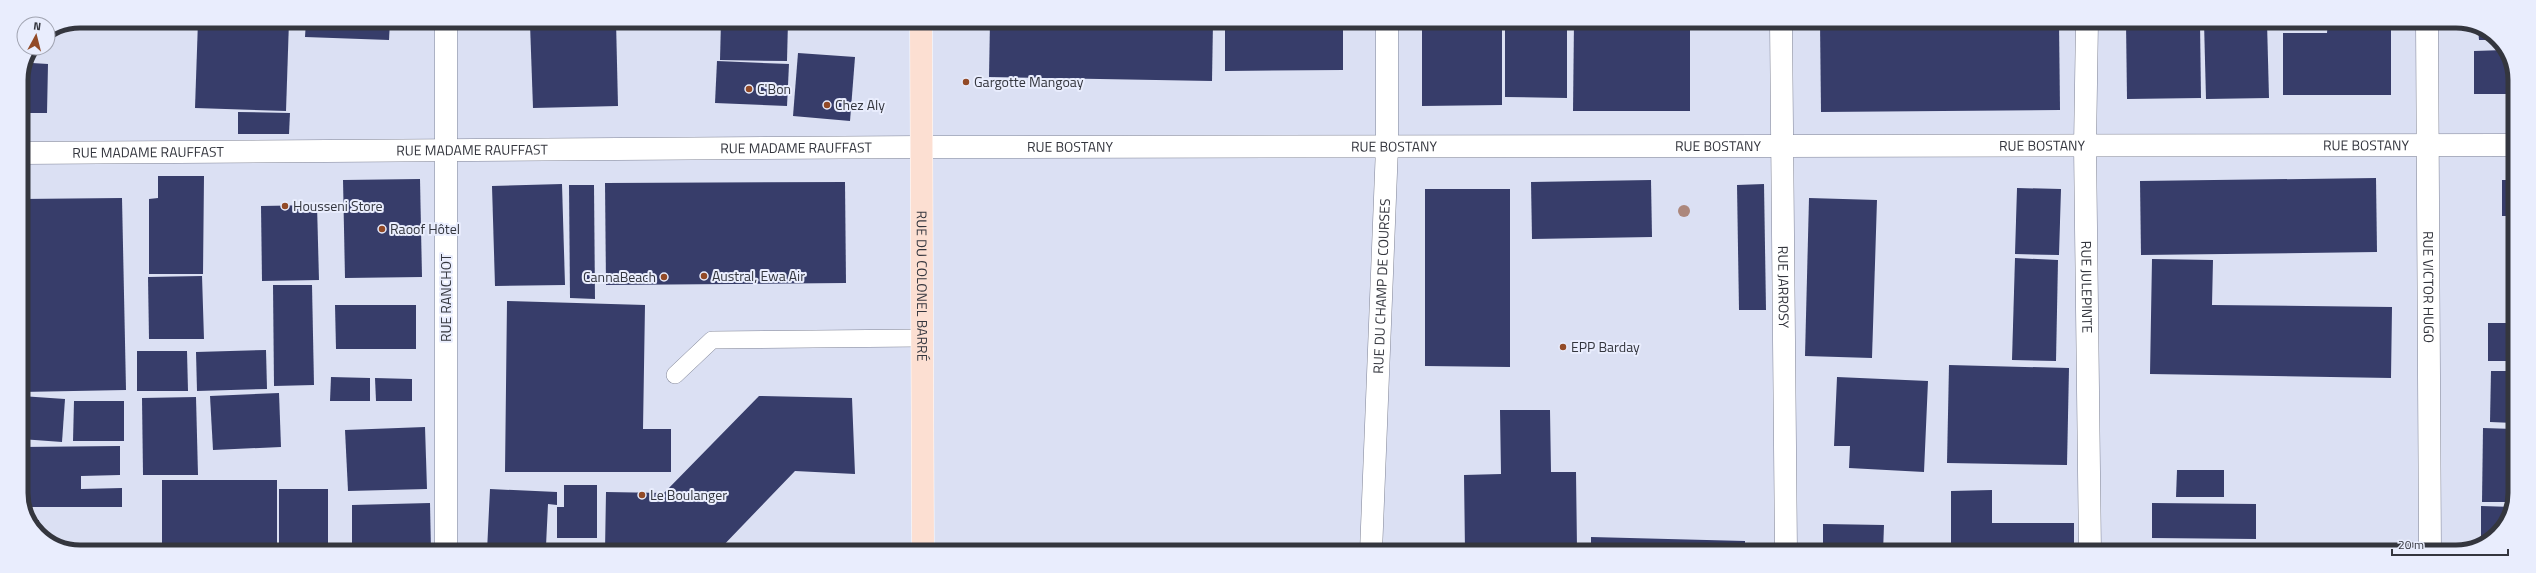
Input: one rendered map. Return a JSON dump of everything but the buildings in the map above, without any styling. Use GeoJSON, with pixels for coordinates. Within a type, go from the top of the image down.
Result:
{"type":"FeatureCollection","features":[{"type":"Feature","properties":{"kind":"main road","name":"RUE DU COLONEL BARRÉ"},"geometry":{"type":"LineString","coordinates":[[921,28],[922,147],[920,338],[923,545]]}},
{"type":"Feature","properties":{"kind":"street","name":"RUE RANCHOT"},"geometry":{"type":"LineString","coordinates":[[446,28],[446,545]]}},
{"type":"Feature","properties":{"kind":"street","name":"RUE DU CHAMP DE COURSES"},"geometry":{"type":"LineString","coordinates":[[1372,545],[1387,147],[1387,28]]}},
{"type":"Feature","properties":{"kind":"street","name":"RUE JARROSY"},"geometry":{"type":"LineString","coordinates":[[1782,28],[1786,545]]}},
{"type":"Feature","properties":{"kind":"street","name":"RUE JULEPINTE"},"geometry":{"type":"LineString","coordinates":[[2087,28],[2085,146],[2090,545]]}},
{"type":"Feature","properties":{"kind":"street","name":"RUE VICTOR HUGO"},"geometry":{"type":"LineString","coordinates":[[2427,28],[2430,545]]}},
{"type":"Feature","properties":{"kind":"street","name":"RUE BOSTANY"},"geometry":{"type":"LineString","coordinates":[[922,147],[2508,145]]}},
{"type":"Feature","properties":{"kind":"street","name":"RUE MADAME RAUFFAST"},"geometry":{"type":"LineString","coordinates":[[28,153],[922,147]]}},
{"type":"Feature","properties":{"kind":"lane"},"geometry":{"type":"LineString","coordinates":[[675,375],[712,340],[920,338]]}},
{"type":"Feature","properties":{"kind":"place","name":"Gargotte Mangoay"},"geometry":{"type":"Point","coordinates":[966,82]}},
{"type":"Feature","properties":{"kind":"place","name":"C'Bon"},"geometry":{"type":"Point","coordinates":[749,89]}},
{"type":"Feature","properties":{"kind":"place","name":"Chez Aly"},"geometry":{"type":"Point","coordinates":[827,105]}},
{"type":"Feature","properties":{"kind":"place","name":"Housseni Store"},"geometry":{"type":"Point","coordinates":[285,206]}},
{"type":"Feature","properties":{"kind":"place","name":"Raoof Hôtel"},"geometry":{"type":"Point","coordinates":[382,229]}},
{"type":"Feature","properties":{"kind":"place","name":"Austral, Ewa Air"},"geometry":{"type":"Point","coordinates":[704,276]}},
{"type":"Feature","properties":{"kind":"place","name":"CannaBeach"},"geometry":{"type":"Point","coordinates":[664,277]}},
{"type":"Feature","properties":{"kind":"place","name":"EPP Barday"},"geometry":{"type":"Point","coordinates":[1563,347]}},
{"type":"Feature","properties":{"kind":"place","name":"Le Boulanger"},"geometry":{"type":"Point","coordinates":[642,495]}}]}
